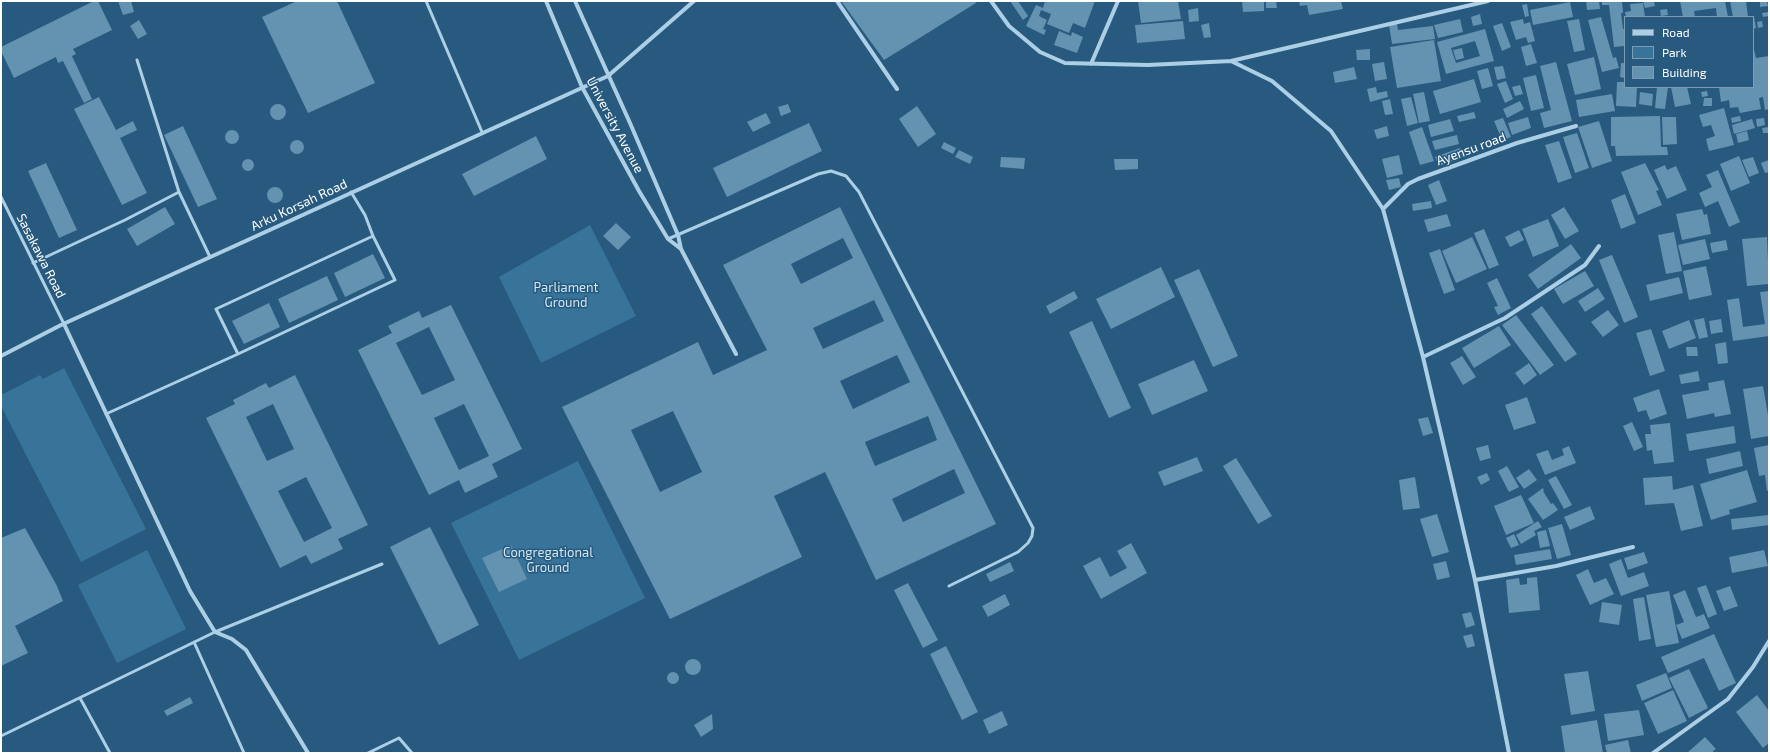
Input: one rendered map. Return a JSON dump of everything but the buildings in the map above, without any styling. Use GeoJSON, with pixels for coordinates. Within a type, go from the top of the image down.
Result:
{"type":"FeatureCollection","features":[{"type":"Feature","properties":{"kind":"street","name":"University Avenue"},"geometry":{"type":"LineString","coordinates":[[546,1],[582,87],[639,191],[668,239],[681,249]]}},
{"type":"Feature","properties":{"kind":"street","name":"University Avenue"},"geometry":{"type":"LineString","coordinates":[[575,1],[678,235],[681,249],[736,354]]}},
{"type":"Feature","properties":{"kind":"street","name":"Arku Korsah Road"},"geometry":{"type":"LineString","coordinates":[[1,356],[64,324],[482,132],[608,76],[694,1]]}},
{"type":"Feature","properties":{"kind":"street"},"geometry":{"type":"LineString","coordinates":[[837,1],[898,89]]}},
{"type":"Feature","properties":{"kind":"street"},"geometry":{"type":"LineString","coordinates":[[991,1],[1009,26],[1040,52],[1065,63],[1091,64],[1148,64],[1231,61],[1487,1]]}},
{"type":"Feature","properties":{"kind":"street"},"geometry":{"type":"LineString","coordinates":[[1091,64],[1118,1]]}},
{"type":"Feature","properties":{"kind":"street"},"geometry":{"type":"LineString","coordinates":[[1231,61],[1272,80],[1331,132],[1383,209],[1423,357],[1475,580],[1509,753]]}},
{"type":"Feature","properties":{"kind":"street","name":"Ayensu road"},"geometry":{"type":"LineString","coordinates":[[1383,209],[1408,184],[1418,179],[1517,143],[1576,126]]}},
{"type":"Feature","properties":{"kind":"street"},"geometry":{"type":"LineString","coordinates":[[1423,357],[1505,318],[1585,265],[1599,246]]}},
{"type":"Feature","properties":{"kind":"street"},"geometry":{"type":"LineString","coordinates":[[64,324],[190,591],[215,632],[232,639],[246,650],[308,753]]}},
{"type":"Feature","properties":{"kind":"street"},"geometry":{"type":"LineString","coordinates":[[1475,580],[1556,566],[1633,547]]}},
{"type":"Feature","properties":{"kind":"street"},"geometry":{"type":"LineString","coordinates":[[1653,753],[1728,699],[1753,667],[1769,641]]}},
{"type":"Feature","properties":{"kind":"lane"},"geometry":{"type":"LineString","coordinates":[[426,1],[482,132]]}},
{"type":"Feature","properties":{"kind":"lane"},"geometry":{"type":"LineString","coordinates":[[137,60],[179,192],[210,258]]}},
{"type":"Feature","properties":{"kind":"lane"},"geometry":{"type":"LineString","coordinates":[[668,239],[818,174],[831,171],[846,176],[859,192],[1033,528],[1032,536],[1028,543],[1018,552],[949,586]]}},
{"type":"Feature","properties":{"kind":"lane"},"geometry":{"type":"LineString","coordinates":[[33,263],[125,220],[179,192]]}},
{"type":"Feature","properties":{"kind":"lane"},"geometry":{"type":"LineString","coordinates":[[106,414],[395,280],[373,236],[365,215],[351,192]]}},
{"type":"Feature","properties":{"kind":"lane","name":"Sasakawa Road"},"geometry":{"type":"LineString","coordinates":[[1,197],[64,324]]}},
{"type":"Feature","properties":{"kind":"lane"},"geometry":{"type":"LineString","coordinates":[[238,354],[216,309],[373,236]]}},
{"type":"Feature","properties":{"kind":"lane"},"geometry":{"type":"LineString","coordinates":[[1,736],[215,632],[382,564]]}},
{"type":"Feature","properties":{"kind":"lane"},"geometry":{"type":"LineString","coordinates":[[194,642],[244,753]]}},
{"type":"Feature","properties":{"kind":"lane"},"geometry":{"type":"LineString","coordinates":[[80,698],[110,753]]}},
{"type":"Feature","properties":{"kind":"lane"},"geometry":{"type":"LineString","coordinates":[[368,753],[398,738],[412,753]]}},
{"type":"Feature","properties":{"kind":"green space","name":"Parliament Ground"},"geometry":{"type":"Polygon","coordinates":[[[590,225],[636,316],[541,363],[499,277],[590,225]]]}},
{"type":"Feature","properties":{"kind":"green space"},"geometry":{"type":"Polygon","coordinates":[[[64,368],[146,529],[81,562],[1,406],[1,395],[40,375],[43,379],[64,368]]]}},
{"type":"Feature","properties":{"kind":"green space","name":"Congregational Ground"},"geometry":{"type":"Polygon","coordinates":[[[578,461],[645,598],[519,660],[451,523],[578,461]]]}},
{"type":"Feature","properties":{"kind":"green space"},"geometry":{"type":"Polygon","coordinates":[[[147,550],[186,629],[117,663],[78,585],[147,550]]]}}]}
